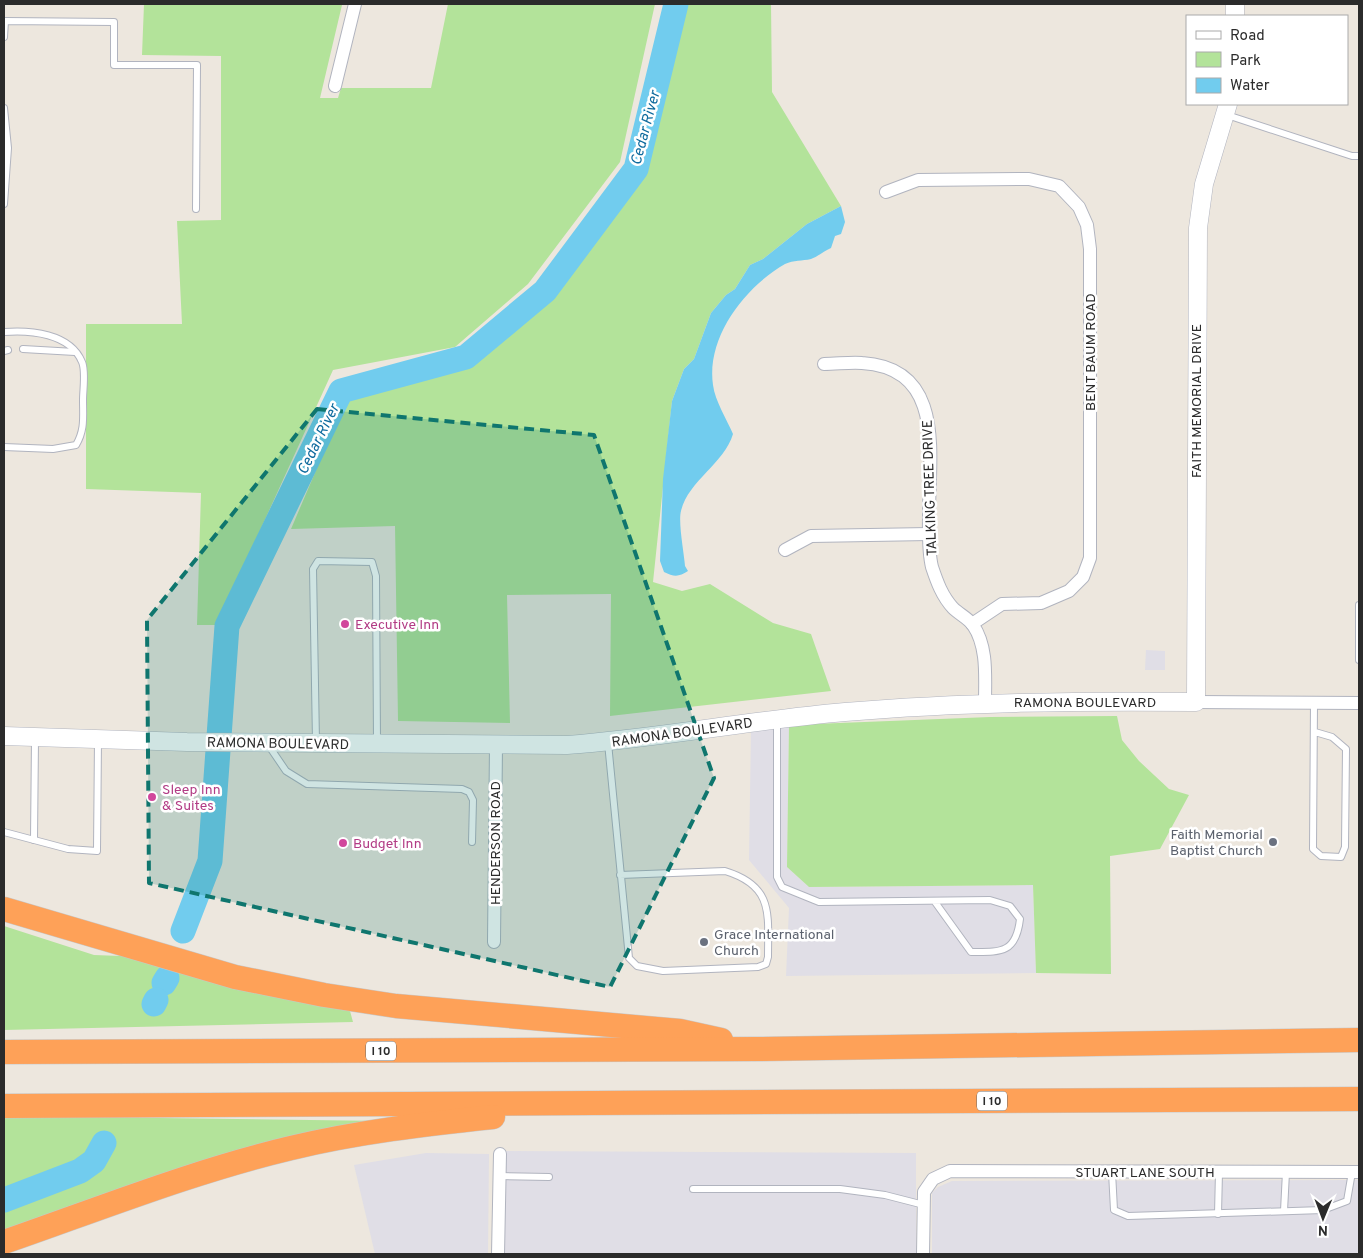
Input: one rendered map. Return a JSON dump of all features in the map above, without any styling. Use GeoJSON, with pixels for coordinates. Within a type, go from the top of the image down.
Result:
{"type":"FeatureCollection","features":[{"type":"Feature","properties":{"kind":"highway"},"geometry":{"type":"LineString","coordinates":[[4,909],[235,977],[324,995],[396,1006],[680,1031],[759,1049]]}},
{"type":"Feature","properties":{"kind":"highway","name":"I 10"},"geometry":{"type":"LineString","coordinates":[[4,1052],[759,1049],[1359,1040]]}},
{"type":"Feature","properties":{"kind":"highway","name":"I 10"},"geometry":{"type":"LineString","coordinates":[[4,1106],[1359,1099]]}},
{"type":"Feature","properties":{"kind":"highway"},"geometry":{"type":"LineString","coordinates":[[4,1242],[226,1166],[292,1148],[363,1133],[624,1103]]}},
{"type":"Feature","properties":{"kind":"street"},"geometry":{"type":"LineString","coordinates":[[335,86],[355,4]]}},
{"type":"Feature","properties":{"kind":"street","name":"FAITH MEMORIAL DRIVE"},"geometry":{"type":"LineString","coordinates":[[1196,702],[1198,228],[1204,184],[1227,109]]}},
{"type":"Feature","properties":{"kind":"street","name":"BENT BAUM ROAD"},"geometry":{"type":"LineString","coordinates":[[886,192],[918,180],[1029,179],[1060,186],[1079,208],[1087,225],[1090,248],[1090,558],[1083,577],[1069,592],[1054,600],[1041,603],[1002,604],[972,624]]}},
{"type":"Feature","properties":{"kind":"street","name":"TALKING TREE DRIVE"},"geometry":{"type":"LineString","coordinates":[[824,364],[863,363],[887,368],[909,379],[922,397],[930,422],[929,534],[932,565],[940,589],[952,607],[972,624],[985,657],[985,702]]}},
{"type":"Feature","properties":{"kind":"street"},"geometry":{"type":"LineString","coordinates":[[785,550],[811,536],[929,534]]}},
{"type":"Feature","properties":{"kind":"street","name":"RAMONA BOULEVARD"},"geometry":{"type":"LineString","coordinates":[[4,736],[187,742],[567,745],[608,742],[777,719],[985,702],[1359,703]]}},
{"type":"Feature","properties":{"kind":"street","name":"HENDERSON ROAD"},"geometry":{"type":"LineString","coordinates":[[494,942],[496,745]]}},
{"type":"Feature","properties":{"kind":"street"},"geometry":{"type":"LineString","coordinates":[[498,1254],[500,1154]]}},
{"type":"Feature","properties":{"kind":"street","name":"STUART LANE SOUTH"},"geometry":{"type":"LineString","coordinates":[[924,1205],[924,1192],[933,1178],[950,1171],[1355,1172]]}},
{"type":"Feature","properties":{"kind":"street"},"geometry":{"type":"LineString","coordinates":[[923,1254],[924,1205]]}},
{"type":"Feature","properties":{"kind":"lane"},"geometry":{"type":"LineString","coordinates":[[4,37],[4,21],[114,22],[114,64],[197,65],[196,209]]}},
{"type":"Feature","properties":{"kind":"lane"},"geometry":{"type":"LineString","coordinates":[[4,108],[8,148],[4,204]]}},
{"type":"Feature","properties":{"kind":"lane"},"geometry":{"type":"LineString","coordinates":[[1227,109],[1352,156],[1359,156]]}},
{"type":"Feature","properties":{"kind":"lane"},"geometry":{"type":"LineString","coordinates":[[4,332],[15,331],[47,335],[64,341],[83,362],[83,433],[76,445],[53,450],[4,448]]}},
{"type":"Feature","properties":{"kind":"lane"},"geometry":{"type":"LineString","coordinates":[[23,350],[74,352]]}},
{"type":"Feature","properties":{"kind":"lane"},"geometry":{"type":"LineString","coordinates":[[316,743],[313,569],[318,561],[372,562],[376,576],[377,744]]}},
{"type":"Feature","properties":{"kind":"lane"},"geometry":{"type":"LineString","coordinates":[[1359,605],[1359,660]]}},
{"type":"Feature","properties":{"kind":"lane"},"geometry":{"type":"LineString","coordinates":[[1314,703],[1313,849],[1321,856],[1341,857],[1345,847],[1346,749],[1332,737],[1314,732]]}},
{"type":"Feature","properties":{"kind":"lane"},"geometry":{"type":"LineString","coordinates":[[777,719],[777,877],[782,886],[819,902],[990,900],[1010,906],[1020,919],[1018,934],[1013,944],[1000,952],[971,952],[935,902]]}},
{"type":"Feature","properties":{"kind":"lane"},"geometry":{"type":"LineString","coordinates":[[34,840],[35,737]]}},
{"type":"Feature","properties":{"kind":"lane"},"geometry":{"type":"LineString","coordinates":[[4,832],[68,849],[97,851],[98,739]]}},
{"type":"Feature","properties":{"kind":"lane"},"geometry":{"type":"LineString","coordinates":[[267,742],[286,771],[307,784],[462,789],[469,792],[473,800],[472,842]]}},
{"type":"Feature","properties":{"kind":"lane"},"geometry":{"type":"LineString","coordinates":[[608,742],[620,875],[629,958],[637,966],[663,971],[758,967],[766,964],[768,908],[751,883],[742,876],[725,871],[620,875]]}},
{"type":"Feature","properties":{"kind":"lane"},"geometry":{"type":"LineString","coordinates":[[1112,1172],[1114,1210],[1128,1216],[1323,1210],[1347,1201],[1355,1172]]}},
{"type":"Feature","properties":{"kind":"lane"},"geometry":{"type":"LineString","coordinates":[[1218,1172],[1218,1214]]}},
{"type":"Feature","properties":{"kind":"lane"},"geometry":{"type":"LineString","coordinates":[[1284,1212],[1286,1172]]}},
{"type":"Feature","properties":{"kind":"lane"},"geometry":{"type":"LineString","coordinates":[[499,1176],[549,1177]]}},
{"type":"Feature","properties":{"kind":"lane"},"geometry":{"type":"LineString","coordinates":[[693,1189],[840,1190],[885,1195],[924,1205]]}},
{"type":"Feature","properties":{"kind":"highlighted area"},"geometry":{"type":"Polygon","coordinates":[[[317,409],[594,435],[714,778],[610,987],[149,883],[147,620],[317,409]]]}},
{"type":"Feature","properties":{"kind":"shaded area"},"geometry":{"type":"Polygon","coordinates":[[[1146,650],[1165,651],[1165,670],[1145,670],[1146,650]]]}},
{"type":"Feature","properties":{"kind":"shaded area"},"geometry":{"type":"Polygon","coordinates":[[[789,725],[787,867],[809,887],[1033,885],[1036,973],[786,976],[789,908],[749,860],[751,729],[789,725]]]}},
{"type":"Feature","properties":{"kind":"shaded area"},"geometry":{"type":"Polygon","coordinates":[[[505,1151],[916,1153],[916,1254],[505,1254],[505,1151]]]}},
{"type":"Feature","properties":{"kind":"shaded area"},"geometry":{"type":"Polygon","coordinates":[[[426,1153],[489,1154],[488,1254],[375,1254],[354,1165],[426,1153]]]}},
{"type":"Feature","properties":{"kind":"shaded area"},"geometry":{"type":"Polygon","coordinates":[[[1359,1180],[1359,1254],[932,1254],[932,1193],[938,1187],[952,1181],[1359,1180]]]}},
{"type":"Feature","properties":{"kind":"green space"},"geometry":{"type":"Polygon","coordinates":[[[144,4],[342,5],[320,98],[338,98],[341,88],[431,88],[448,4],[655,4],[620,162],[528,284],[455,347],[333,370],[217,625],[197,625],[201,493],[86,489],[86,324],[182,324],[177,221],[221,220],[221,56],[142,55],[144,4]]]}},
{"type":"Feature","properties":{"kind":"green space"},"geometry":{"type":"Polygon","coordinates":[[[685,4],[771,4],[772,92],[841,206],[807,224],[763,259],[750,265],[735,289],[726,295],[711,313],[694,359],[684,369],[672,401],[653,582],[682,591],[710,584],[773,623],[811,634],[831,691],[610,716],[611,594],[507,595],[510,723],[398,721],[395,526],[291,529],[346,400],[469,364],[550,297],[646,172],[685,4]]]}},
{"type":"Feature","properties":{"kind":"green space"},"geometry":{"type":"Polygon","coordinates":[[[1117,716],[1122,740],[1139,761],[1169,789],[1189,795],[1160,849],[1110,856],[1111,974],[1036,973],[1033,885],[809,887],[787,867],[789,725],[990,717],[1117,716]]]}},
{"type":"Feature","properties":{"kind":"green space"},"geometry":{"type":"Polygon","coordinates":[[[4,926],[94,955],[148,957],[350,1011],[353,1022],[4,1030],[4,926]]]}},
{"type":"Feature","properties":{"kind":"green space"},"geometry":{"type":"Polygon","coordinates":[[[4,1116],[386,1121],[4,1232],[4,1116]]]}},
{"type":"Feature","properties":{"kind":"water"},"geometry":{"type":"Polygon","coordinates":[[[841,206],[845,222],[841,234],[835,236],[831,248],[811,259],[785,264],[770,274],[743,300],[731,315],[722,332],[712,367],[713,385],[719,404],[733,434],[722,454],[691,491],[681,511],[680,522],[685,566],[688,571],[676,576],[664,572],[660,561],[663,479],[672,401],[684,369],[694,359],[711,313],[726,295],[735,289],[750,265],[763,259],[807,224],[841,206]]]}},
{"type":"Feature","properties":{"kind":"waterway","name":"Cedar River"},"geometry":{"type":"LineString","coordinates":[[183,931],[210,861],[227,626],[341,391],[466,357],[545,291],[636,169],[676,4]]}},
{"type":"Feature","properties":{"kind":"waterway","name":"Cedar River"},"geometry":{"type":"LineString","coordinates":[[164,983],[167,978]]}},
{"type":"Feature","properties":{"kind":"waterway","name":"Cedar River"},"geometry":{"type":"LineString","coordinates":[[154,1004],[156,1000]]}},
{"type":"Feature","properties":{"kind":"waterway","name":"Cedar River"},"geometry":{"type":"LineString","coordinates":[[4,1200],[80,1171],[94,1161],[104,1143]]}},
{"type":"Feature","properties":{"kind":"place","name":"Executive Inn"},"geometry":{"type":"Point","coordinates":[345,624]}},
{"type":"Feature","properties":{"kind":"place","name":"Sleep Inn & Suites"},"geometry":{"type":"Point","coordinates":[152,797]}},
{"type":"Feature","properties":{"kind":"place","name":"Faith Memorial Baptist Church"},"geometry":{"type":"Point","coordinates":[1273,842]}},
{"type":"Feature","properties":{"kind":"place","name":"Budget Inn"},"geometry":{"type":"Point","coordinates":[343,843]}},
{"type":"Feature","properties":{"kind":"place","name":"Grace International Church"},"geometry":{"type":"Point","coordinates":[704,942]}}]}
